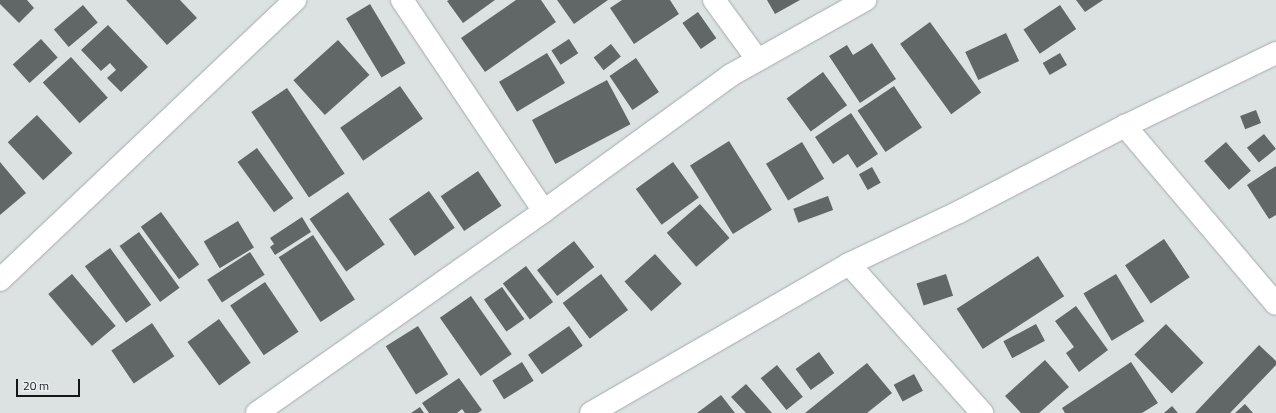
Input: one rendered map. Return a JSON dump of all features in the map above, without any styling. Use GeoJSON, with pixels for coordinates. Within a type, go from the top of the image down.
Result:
{"type":"FeatureCollection","features":[{"type":"Feature","properties":{"kind":"street"},"geometry":{"type":"LineString","coordinates":[[0,280],[295,0]]}},
{"type":"Feature","properties":{"kind":"street"},"geometry":{"type":"LineString","coordinates":[[402,0],[544,211]]}},
{"type":"Feature","properties":{"kind":"street"},"geometry":{"type":"LineString","coordinates":[[714,0],[757,59]]}},
{"type":"Feature","properties":{"kind":"street"},"geometry":{"type":"LineString","coordinates":[[257,413],[544,211],[731,75],[757,59],[866,0]]}},
{"type":"Feature","properties":{"kind":"street"},"geometry":{"type":"LineString","coordinates":[[591,413],[849,264],[959,212],[1125,126],[1276,53]]}},
{"type":"Feature","properties":{"kind":"street"},"geometry":{"type":"LineString","coordinates":[[1125,126],[1276,304]]}},
{"type":"Feature","properties":{"kind":"street"},"geometry":{"type":"LineString","coordinates":[[849,264],[982,413]]}},
{"type":"Feature","properties":{"kind":"building"},"geometry":{"type":"Polygon","coordinates":[[[0,0],[27,0],[34,8],[19,23],[0,4],[0,0]]]}},
{"type":"Feature","properties":{"kind":"building"},"geometry":{"type":"Polygon","coordinates":[[[126,0],[180,0],[197,18],[167,45],[126,0]]]}},
{"type":"Feature","properties":{"kind":"building"},"geometry":{"type":"Polygon","coordinates":[[[495,0],[463,23],[447,1],[495,0]]]}},
{"type":"Feature","properties":{"kind":"building"},"geometry":{"type":"Polygon","coordinates":[[[516,0],[541,0],[556,22],[485,72],[461,38],[516,0]]]}},
{"type":"Feature","properties":{"kind":"building"},"geometry":{"type":"Polygon","coordinates":[[[557,0],[608,0],[574,24],[557,0]]]}},
{"type":"Feature","properties":{"kind":"building"},"geometry":{"type":"Polygon","coordinates":[[[622,0],[670,0],[679,14],[634,44],[610,8],[622,0]]]}},
{"type":"Feature","properties":{"kind":"building"},"geometry":{"type":"Polygon","coordinates":[[[767,0],[800,0],[775,14],[767,0]]]}},
{"type":"Feature","properties":{"kind":"building"},"geometry":{"type":"Polygon","coordinates":[[[1076,0],[1103,0],[1085,12],[1076,0]]]}},
{"type":"Feature","properties":{"kind":"building"},"geometry":{"type":"Polygon","coordinates":[[[370,4],[406,63],[382,78],[346,18],[370,4]]]}},
{"type":"Feature","properties":{"kind":"building"},"geometry":{"type":"Polygon","coordinates":[[[83,5],[98,23],[69,47],[54,29],[83,5]]]}},
{"type":"Feature","properties":{"kind":"building"},"geometry":{"type":"Polygon","coordinates":[[[1060,5],[1076,29],[1040,54],[1024,30],[1060,5]]]}},
{"type":"Feature","properties":{"kind":"building"},"geometry":{"type":"Polygon","coordinates":[[[698,12],[716,38],[701,49],[682,23],[698,12]]]}},
{"type":"Feature","properties":{"kind":"building"},"geometry":{"type":"Polygon","coordinates":[[[930,22],[981,92],[951,114],[900,44],[930,22]]]}},
{"type":"Feature","properties":{"kind":"building"},"geometry":{"type":"Polygon","coordinates":[[[108,25],[148,67],[121,92],[107,78],[116,70],[110,63],[101,71],[81,50],[108,25]]]}},
{"type":"Feature","properties":{"kind":"building"},"geometry":{"type":"Polygon","coordinates":[[[1006,33],[1019,61],[978,80],[965,52],[1006,33]]]}},
{"type":"Feature","properties":{"kind":"building"},"geometry":{"type":"Polygon","coordinates":[[[41,39],[58,58],[29,83],[13,64],[41,39]]]}},
{"type":"Feature","properties":{"kind":"building"},"geometry":{"type":"Polygon","coordinates":[[[569,39],[578,53],[561,65],[551,50],[569,39]]]}},
{"type":"Feature","properties":{"kind":"building"},"geometry":{"type":"Polygon","coordinates":[[[338,40],[369,75],[325,115],[293,80],[338,40]]]}},
{"type":"Feature","properties":{"kind":"building"},"geometry":{"type":"Polygon","coordinates":[[[872,43],[896,79],[860,103],[829,56],[847,45],[853,55],[872,43]]]}},
{"type":"Feature","properties":{"kind":"building"},"geometry":{"type":"Polygon","coordinates":[[[611,44],[621,57],[604,70],[594,58],[611,44]]]}},
{"type":"Feature","properties":{"kind":"building"},"geometry":{"type":"Polygon","coordinates":[[[547,53],[565,83],[517,112],[499,82],[547,53]]]}},
{"type":"Feature","properties":{"kind":"building"},"geometry":{"type":"Polygon","coordinates":[[[1060,53],[1067,65],[1050,75],[1043,63],[1060,53]]]}},
{"type":"Feature","properties":{"kind":"building"},"geometry":{"type":"Polygon","coordinates":[[[71,57],[108,98],[80,123],[43,82],[71,57]]]}},
{"type":"Feature","properties":{"kind":"building"},"geometry":{"type":"Polygon","coordinates":[[[636,58],[659,92],[632,110],[609,76],[636,58]]]}},
{"type":"Feature","properties":{"kind":"building"},"geometry":{"type":"Polygon","coordinates":[[[823,72],[847,105],[811,132],[787,98],[823,72]]]}},
{"type":"Feature","properties":{"kind":"building"},"geometry":{"type":"Polygon","coordinates":[[[607,80],[630,124],[555,164],[532,120],[607,80]]]}},
{"type":"Feature","properties":{"kind":"building"},"geometry":{"type":"Polygon","coordinates":[[[400,86],[423,119],[363,161],[340,128],[400,86]]]}},
{"type":"Feature","properties":{"kind":"building"},"geometry":{"type":"Polygon","coordinates":[[[894,86],[922,127],[885,152],[858,111],[894,86]]]}},
{"type":"Feature","properties":{"kind":"building"},"geometry":{"type":"Polygon","coordinates":[[[287,88],[345,173],[309,197],[251,112],[287,88]]]}},
{"type":"Feature","properties":{"kind":"building"},"geometry":{"type":"Polygon","coordinates":[[[1256,110],[1261,123],[1245,129],[1240,116],[1256,110]]]}},
{"type":"Feature","properties":{"kind":"building"},"geometry":{"type":"Polygon","coordinates":[[[851,113],[878,154],[857,168],[848,154],[833,164],[815,137],[851,113]]]}},
{"type":"Feature","properties":{"kind":"building"},"geometry":{"type":"Polygon","coordinates":[[[37,115],[72,153],[43,180],[8,142],[37,115]]]}},
{"type":"Feature","properties":{"kind":"building"},"geometry":{"type":"Polygon","coordinates":[[[1264,134],[1276,149],[1259,163],[1247,148],[1264,134]]]}},
{"type":"Feature","properties":{"kind":"building"},"geometry":{"type":"Polygon","coordinates":[[[729,141],[772,210],[733,234],[690,165],[729,141]]]}},
{"type":"Feature","properties":{"kind":"building"},"geometry":{"type":"Polygon","coordinates":[[[802,142],[824,179],[788,200],[766,164],[802,142]]]}},
{"type":"Feature","properties":{"kind":"building"},"geometry":{"type":"Polygon","coordinates":[[[1226,142],[1251,171],[1229,190],[1204,161],[1226,142]]]}},
{"type":"Feature","properties":{"kind":"building"},"geometry":{"type":"Polygon","coordinates":[[[257,148],[293,198],[274,212],[238,162],[257,148]]]}},
{"type":"Feature","properties":{"kind":"building"},"geometry":{"type":"Polygon","coordinates":[[[0,162],[26,193],[0,215],[0,162]]]}},
{"type":"Feature","properties":{"kind":"building"},"geometry":{"type":"Polygon","coordinates":[[[673,162],[699,198],[662,225],[636,189],[673,162]]]}},
{"type":"Feature","properties":{"kind":"building"},"geometry":{"type":"Polygon","coordinates":[[[1276,166],[1276,215],[1269,219],[1247,185],[1276,166]]]}},
{"type":"Feature","properties":{"kind":"building"},"geometry":{"type":"Polygon","coordinates":[[[872,167],[881,183],[868,190],[859,174],[872,167]]]}},
{"type":"Feature","properties":{"kind":"building"},"geometry":{"type":"Polygon","coordinates":[[[478,171],[501,206],[464,231],[441,196],[478,171]]]}},
{"type":"Feature","properties":{"kind":"building"},"geometry":{"type":"Polygon","coordinates":[[[429,191],[455,228],[415,256],[389,219],[429,191]]]}},
{"type":"Feature","properties":{"kind":"building"},"geometry":{"type":"Polygon","coordinates":[[[348,192],[385,244],[346,271],[309,219],[348,192]]]}},
{"type":"Feature","properties":{"kind":"building"},"geometry":{"type":"Polygon","coordinates":[[[828,196],[833,210],[798,223],[793,209],[828,196]]]}},
{"type":"Feature","properties":{"kind":"building"},"geometry":{"type":"Polygon","coordinates":[[[700,204],[730,238],[696,267],[667,233],[700,204]]]}},
{"type":"Feature","properties":{"kind":"building"},"geometry":{"type":"Polygon","coordinates":[[[161,212],[199,265],[179,279],[141,227],[161,212]]]}},
{"type":"Feature","properties":{"kind":"building"},"geometry":{"type":"Polygon","coordinates":[[[302,217],[311,232],[275,255],[270,247],[274,244],[270,238],[302,217]]]}},
{"type":"Feature","properties":{"kind":"building"},"geometry":{"type":"Polygon","coordinates":[[[238,221],[254,248],[220,268],[204,242],[238,221]]]}},
{"type":"Feature","properties":{"kind":"building"},"geometry":{"type":"Polygon","coordinates":[[[139,232],[180,288],[160,302],[120,246],[139,232]]]}},
{"type":"Feature","properties":{"kind":"building"},"geometry":{"type":"Polygon","coordinates":[[[313,235],[355,300],[321,322],[279,257],[313,235]]]}},
{"type":"Feature","properties":{"kind":"building"},"geometry":{"type":"Polygon","coordinates":[[[1164,239],[1190,277],[1151,303],[1125,265],[1164,239]]]}},
{"type":"Feature","properties":{"kind":"building"},"geometry":{"type":"Polygon","coordinates":[[[574,241],[594,267],[557,296],[537,270],[574,241]]]}},
{"type":"Feature","properties":{"kind":"building"},"geometry":{"type":"Polygon","coordinates":[[[110,248],[151,305],[126,323],[85,266],[110,248]]]}},
{"type":"Feature","properties":{"kind":"building"},"geometry":{"type":"Polygon","coordinates":[[[250,252],[265,275],[222,302],[207,280],[250,252]]]}},
{"type":"Feature","properties":{"kind":"building"},"geometry":{"type":"Polygon","coordinates":[[[655,254],[682,284],[651,311],[625,281],[655,254]]]}},
{"type":"Feature","properties":{"kind":"building"},"geometry":{"type":"Polygon","coordinates":[[[1038,256],[1064,296],[983,349],[957,309],[1038,256]]]}},
{"type":"Feature","properties":{"kind":"building"},"geometry":{"type":"Polygon","coordinates":[[[526,266],[553,302],[530,319],[503,283],[526,266]]]}},
{"type":"Feature","properties":{"kind":"building"},"geometry":{"type":"Polygon","coordinates":[[[72,274],[116,326],[92,346],[48,294],[72,274]]]}},
{"type":"Feature","properties":{"kind":"building"},"geometry":{"type":"Polygon","coordinates":[[[601,274],[628,310],[590,339],[563,303],[601,274]]]}},
{"type":"Feature","properties":{"kind":"building"},"geometry":{"type":"Polygon","coordinates":[[[946,274],[953,296],[924,305],[917,284],[946,274]]]}},
{"type":"Feature","properties":{"kind":"building"},"geometry":{"type":"Polygon","coordinates":[[[1116,274],[1144,321],[1112,341],[1083,294],[1116,274]]]}},
{"type":"Feature","properties":{"kind":"building"},"geometry":{"type":"Polygon","coordinates":[[[265,282],[299,332],[264,355],[230,305],[265,282]]]}},
{"type":"Feature","properties":{"kind":"building"},"geometry":{"type":"Polygon","coordinates":[[[502,287],[524,319],[506,332],[484,300],[502,287]]]}},
{"type":"Feature","properties":{"kind":"building"},"geometry":{"type":"Polygon","coordinates":[[[471,296],[512,354],[481,376],[440,318],[471,296]]]}},
{"type":"Feature","properties":{"kind":"building"},"geometry":{"type":"Polygon","coordinates":[[[1076,306],[1108,350],[1079,372],[1066,353],[1074,347],[1055,321],[1076,306]]]}},
{"type":"Feature","properties":{"kind":"building"},"geometry":{"type":"Polygon","coordinates":[[[219,319],[251,363],[219,386],[187,342],[219,319]]]}},
{"type":"Feature","properties":{"kind":"building"},"geometry":{"type":"Polygon","coordinates":[[[152,323],[174,356],[134,384],[111,350],[152,323]]]}},
{"type":"Feature","properties":{"kind":"building"},"geometry":{"type":"Polygon","coordinates":[[[1036,324],[1045,341],[1012,358],[1003,341],[1036,324]]]}},
{"type":"Feature","properties":{"kind":"building"},"geometry":{"type":"Polygon","coordinates":[[[1166,324],[1204,363],[1172,393],[1134,355],[1166,324]]]}},
{"type":"Feature","properties":{"kind":"building"},"geometry":{"type":"Polygon","coordinates":[[[418,326],[448,374],[416,394],[386,346],[418,326]]]}},
{"type":"Feature","properties":{"kind":"building"},"geometry":{"type":"Polygon","coordinates":[[[569,326],[583,346],[542,374],[528,355],[569,326]]]}},
{"type":"Feature","properties":{"kind":"building"},"geometry":{"type":"Polygon","coordinates":[[[1259,345],[1276,361],[1276,365],[1230,413],[1195,413],[1259,345]]]}},
{"type":"Feature","properties":{"kind":"building"},"geometry":{"type":"Polygon","coordinates":[[[819,352],[834,373],[811,390],[796,369],[819,352]]]}},
{"type":"Feature","properties":{"kind":"building"},"geometry":{"type":"Polygon","coordinates":[[[1045,360],[1069,387],[1039,413],[1021,413],[1005,396],[1045,360]]]}},
{"type":"Feature","properties":{"kind":"building"},"geometry":{"type":"Polygon","coordinates":[[[522,362],[534,381],[504,399],[492,381],[522,362]]]}},
{"type":"Feature","properties":{"kind":"building"},"geometry":{"type":"Polygon","coordinates":[[[1131,362],[1158,403],[1142,413],[1065,413],[1062,408],[1131,362]]]}},
{"type":"Feature","properties":{"kind":"building"},"geometry":{"type":"Polygon","coordinates":[[[867,363],[892,393],[867,413],[805,413],[867,363]]]}},
{"type":"Feature","properties":{"kind":"building"},"geometry":{"type":"Polygon","coordinates":[[[777,365],[803,397],[786,410],[761,378],[777,365]]]}},
{"type":"Feature","properties":{"kind":"building"},"geometry":{"type":"Polygon","coordinates":[[[914,374],[923,391],[903,402],[894,385],[914,374]]]}},
{"type":"Feature","properties":{"kind":"building"},"geometry":{"type":"Polygon","coordinates":[[[459,378],[482,410],[478,413],[465,413],[462,409],[457,413],[429,413],[422,403],[459,378]]]}},
{"type":"Feature","properties":{"kind":"building"},"geometry":{"type":"Polygon","coordinates":[[[746,384],[772,413],[746,413],[731,397],[746,384]]]}},
{"type":"Feature","properties":{"kind":"building"},"geometry":{"type":"Polygon","coordinates":[[[721,395],[735,413],[697,413],[721,395]]]}},
{"type":"Feature","properties":{"kind":"building"},"geometry":{"type":"Polygon","coordinates":[[[1245,404],[1253,413],[1235,413],[1245,404]]]}},
{"type":"Feature","properties":{"kind":"building"},"geometry":{"type":"Polygon","coordinates":[[[1172,406],[1178,413],[1164,413],[1172,406]]]}},
{"type":"Feature","properties":{"kind":"building"},"geometry":{"type":"Polygon","coordinates":[[[420,407],[424,413],[411,413],[420,407]]]}}]}
